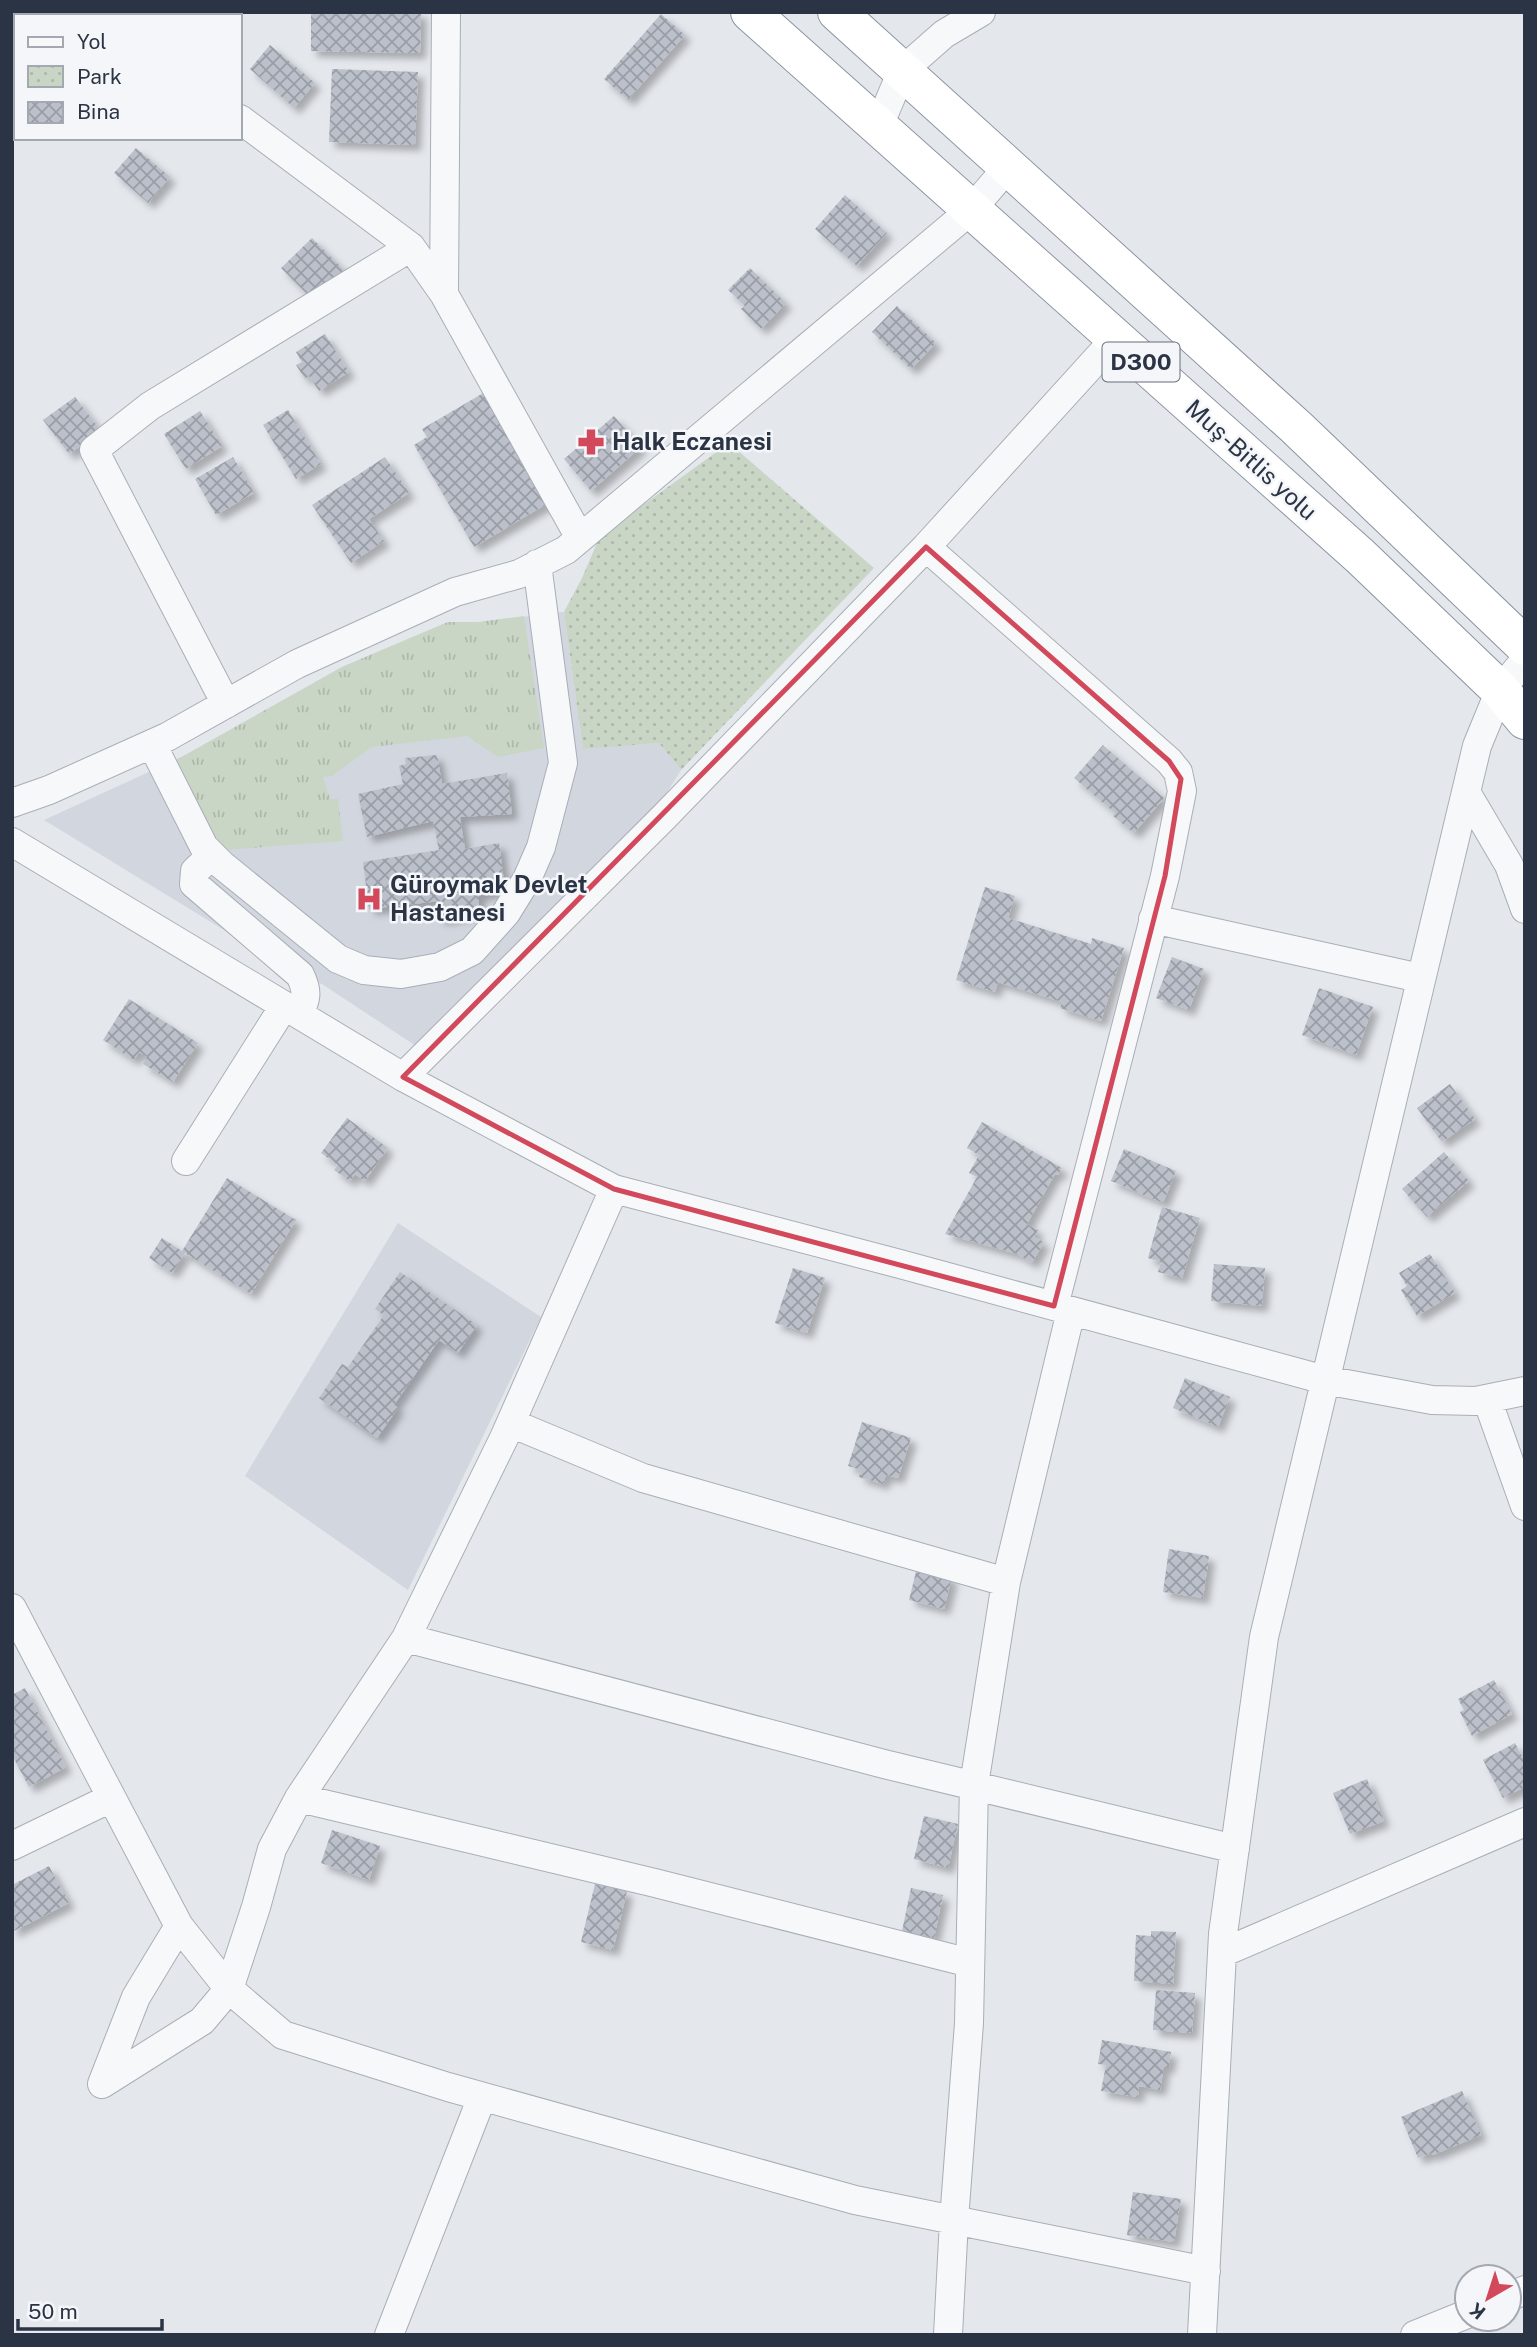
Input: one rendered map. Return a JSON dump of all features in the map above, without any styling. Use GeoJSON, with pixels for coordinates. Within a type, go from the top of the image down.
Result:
{"type":"FeatureCollection","features":[{"type":"Feature","properties":{"kind":"highway","name":"Muş-Bitlis yolu"},"geometry":{"type":"LineString","coordinates":[[750,12],[1360,556],[1500,690],[1525,720]]}},
{"type":"Feature","properties":{"kind":"highway","name":"D300"},"geometry":{"type":"LineString","coordinates":[[837,12],[1296,427],[1525,646]]}},
{"type":"Feature","properties":{"kind":"street"},"geometry":{"type":"LineString","coordinates":[[444,295],[446,12]]}},
{"type":"Feature","properties":{"kind":"street"},"geometry":{"type":"LineString","coordinates":[[878,128],[902,71],[944,34],[981,12]]}},
{"type":"Feature","properties":{"kind":"street"},"geometry":{"type":"LineString","coordinates":[[242,120],[411,247],[444,295],[580,538]]}},
{"type":"Feature","properties":{"kind":"street"},"geometry":{"type":"LineString","coordinates":[[12,803],[49,790],[152,744],[297,664],[443,598],[519,574],[566,550],[971,210],[1008,167]]}},
{"type":"Feature","properties":{"kind":"street"},"geometry":{"type":"LineString","coordinates":[[226,704],[94,450],[150,406],[411,247]]}},
{"type":"Feature","properties":{"kind":"street"},"geometry":{"type":"LineString","coordinates":[[403,1077],[664,817],[926,547],[1115,339]]}},
{"type":"Feature","properties":{"kind":"street"},"geometry":{"type":"LineString","coordinates":[[926,547],[1169,761],[1178,772],[1182,791],[1062,1309],[1006,1582],[974,1785],[969,2023],[948,2335]]}},
{"type":"Feature","properties":{"kind":"street"},"geometry":{"type":"LineString","coordinates":[[152,744],[204,847],[338,959],[364,970],[401,974],[440,967],[472,951],[506,913],[527,879],[541,847],[563,763],[537,564]]}},
{"type":"Feature","properties":{"kind":"street"},"geometry":{"type":"LineString","coordinates":[[1202,2335],[1222,1953],[1264,1637],[1477,746],[1500,690],[1525,660]]}},
{"type":"Feature","properties":{"kind":"street"},"geometry":{"type":"LineString","coordinates":[[1466,792],[1509,865],[1525,909]]}},
{"type":"Feature","properties":{"kind":"street"},"geometry":{"type":"LineString","coordinates":[[12,842],[403,1077],[614,1189],[1325,1380],[1432,1399],[1475,1401],[1525,1391]]}},
{"type":"Feature","properties":{"kind":"street"},"geometry":{"type":"LineString","coordinates":[[186,1161],[291,1010],[306,1001],[300,975],[194,884],[195,871],[212,855]]}},
{"type":"Feature","properties":{"kind":"street"},"geometry":{"type":"LineString","coordinates":[[1153,919],[1420,978]]}},
{"type":"Feature","properties":{"kind":"street"},"geometry":{"type":"LineString","coordinates":[[179,1926],[136,1997],[102,2084],[202,2021],[229,1989],[272,1849],[299,1798],[406,1638],[511,1423],[614,1189]]}},
{"type":"Feature","properties":{"kind":"street"},"geometry":{"type":"LineString","coordinates":[[1487,1399],[1525,1506]]}},
{"type":"Feature","properties":{"kind":"street"},"geometry":{"type":"LineString","coordinates":[[511,1423],[643,1478],[1006,1582]]}},
{"type":"Feature","properties":{"kind":"street"},"geometry":{"type":"LineString","coordinates":[[12,1608],[179,1926],[229,1989],[283,2035],[482,2097],[855,2200],[1206,2271]]}},
{"type":"Feature","properties":{"kind":"street"},"geometry":{"type":"LineString","coordinates":[[406,1638],[974,1785],[1235,1849]]}},
{"type":"Feature","properties":{"kind":"street"},"geometry":{"type":"LineString","coordinates":[[13,1844],[111,1798]]}},
{"type":"Feature","properties":{"kind":"street"},"geometry":{"type":"LineString","coordinates":[[299,1798],[970,1962]]}},
{"type":"Feature","properties":{"kind":"street"},"geometry":{"type":"LineString","coordinates":[[1222,1953],[1525,1822]]}},
{"type":"Feature","properties":{"kind":"street"},"geometry":{"type":"LineString","coordinates":[[389,2335],[482,2097]]}},
{"type":"Feature","properties":{"kind":"street"},"geometry":{"type":"LineString","coordinates":[[1415,2335],[1453,2320]]}},
{"type":"Feature","properties":{"kind":"highlighted area"},"geometry":{"type":"Polygon","coordinates":[[[926,547],[1169,761],[1181,779],[1165,876],[1054,1306],[614,1189],[403,1077],[926,547]]]}},
{"type":"Feature","properties":{"kind":"shaded area","name":"Güroymak Devlet Hastanesi"},"geometry":{"type":"Polygon","coordinates":[[[564,612],[583,748],[659,743],[681,770],[658,807],[416,1046],[322,984],[301,977],[44,820],[201,748],[342,667],[448,622],[479,622],[564,612]]]}},
{"type":"Feature","properties":{"kind":"shaded area"},"geometry":{"type":"Polygon","coordinates":[[[398,1223],[541,1317],[408,1590],[245,1476],[398,1223]]]}},
{"type":"Feature","properties":{"kind":"green space"},"geometry":{"type":"Polygon","coordinates":[[[729,443],[874,568],[681,770],[659,743],[583,749],[564,612],[600,536],[729,443]]]}},
{"type":"Feature","properties":{"kind":"green space"},"geometry":{"type":"Polygon","coordinates":[[[524,616],[544,748],[498,757],[467,736],[372,747],[332,776],[323,777],[330,799],[338,799],[343,841],[225,850],[214,840],[176,760],[342,667],[448,622],[479,622],[524,616]]]}},
{"type":"Feature","properties":{"kind":"building"},"geometry":{"type":"Polygon","coordinates":[[[162,12],[200,12],[199,14],[162,12]]]}},
{"type":"Feature","properties":{"kind":"building"},"geometry":{"type":"Polygon","coordinates":[[[311,12],[421,12],[420,53],[311,51],[311,12]]]}},
{"type":"Feature","properties":{"kind":"building"},"geometry":{"type":"Polygon","coordinates":[[[661,14],[685,35],[628,100],[604,79],[661,14]]]}},
{"type":"Feature","properties":{"kind":"building"},"geometry":{"type":"Polygon","coordinates":[[[270,45],[315,83],[294,108],[250,69],[270,45]]]}},
{"type":"Feature","properties":{"kind":"building"},"geometry":{"type":"Polygon","coordinates":[[[332,69],[418,72],[415,145],[329,142],[332,69]]]}},
{"type":"Feature","properties":{"kind":"building"},"geometry":{"type":"Polygon","coordinates":[[[136,148],[170,177],[148,203],[114,173],[136,148]]]}},
{"type":"Feature","properties":{"kind":"building"},"geometry":{"type":"Polygon","coordinates":[[[845,195],[887,233],[857,266],[815,229],[845,195]]]}},
{"type":"Feature","properties":{"kind":"building"},"geometry":{"type":"Polygon","coordinates":[[[312,238],[344,270],[313,300],[281,268],[312,238]]]}},
{"type":"Feature","properties":{"kind":"building"},"geometry":{"type":"Polygon","coordinates":[[[750,268],[786,303],[761,329],[741,309],[745,306],[728,290],[750,268]]]}},
{"type":"Feature","properties":{"kind":"building"},"geometry":{"type":"Polygon","coordinates":[[[897,306],[936,343],[911,369],[872,332],[897,306]]]}},
{"type":"Feature","properties":{"kind":"building"},"geometry":{"type":"Polygon","coordinates":[[[325,334],[349,372],[319,391],[309,376],[305,379],[296,365],[302,362],[296,352],[325,334]]]}},
{"type":"Feature","properties":{"kind":"building"},"geometry":{"type":"Polygon","coordinates":[[[485,392],[550,502],[474,547],[414,445],[427,437],[422,429],[485,392]]]}},
{"type":"Feature","properties":{"kind":"building"},"geometry":{"type":"Polygon","coordinates":[[[75,397],[101,431],[69,454],[43,420],[75,397]]]}},
{"type":"Feature","properties":{"kind":"building"},"geometry":{"type":"Polygon","coordinates":[[[288,410],[321,464],[296,479],[263,425],[288,410]]]}},
{"type":"Feature","properties":{"kind":"building"},"geometry":{"type":"Polygon","coordinates":[[[200,411],[222,446],[186,469],[164,434],[200,411]]]}},
{"type":"Feature","properties":{"kind":"building"},"geometry":{"type":"Polygon","coordinates":[[[614,416],[641,447],[591,491],[564,459],[614,416]]]}},
{"type":"Feature","properties":{"kind":"building"},"geometry":{"type":"Polygon","coordinates":[[[233,457],[254,493],[216,515],[195,479],[233,457]]]}},
{"type":"Feature","properties":{"kind":"building"},"geometry":{"type":"Polygon","coordinates":[[[385,457],[409,493],[369,519],[384,541],[351,563],[312,505],[385,457]]]}},
{"type":"Feature","properties":{"kind":"building"},"geometry":{"type":"Polygon","coordinates":[[[1103,745],[1164,798],[1134,833],[1074,778],[1103,745]]]}},
{"type":"Feature","properties":{"kind":"building"},"geometry":{"type":"Polygon","coordinates":[[[437,755],[442,784],[507,773],[512,814],[460,817],[465,849],[499,843],[505,889],[479,895],[479,906],[469,908],[469,914],[439,919],[440,901],[369,909],[363,862],[439,850],[433,821],[367,837],[358,794],[403,784],[399,766],[406,764],[405,758],[437,755]]]}},
{"type":"Feature","properties":{"kind":"building"},"geometry":{"type":"Polygon","coordinates":[[[985,887],[1015,896],[1008,918],[1091,944],[1092,938],[1124,948],[1101,1021],[1060,1008],[1062,1002],[998,982],[995,992],[956,980],[985,887]]]}},
{"type":"Feature","properties":{"kind":"building"},"geometry":{"type":"Polygon","coordinates":[[[1172,957],[1204,969],[1189,1010],[1156,998],[1172,957]]]}},
{"type":"Feature","properties":{"kind":"building"},"geometry":{"type":"Polygon","coordinates":[[[1319,988],[1373,1007],[1356,1055],[1302,1035],[1319,988]]]}},
{"type":"Feature","properties":{"kind":"building"},"geometry":{"type":"Polygon","coordinates":[[[129,999],[198,1043],[173,1082],[143,1064],[147,1057],[139,1052],[134,1060],[103,1040],[129,999]]]}},
{"type":"Feature","properties":{"kind":"building"},"geometry":{"type":"Polygon","coordinates":[[[1450,1084],[1475,1119],[1442,1142],[1417,1108],[1450,1084]]]}},
{"type":"Feature","properties":{"kind":"building"},"geometry":{"type":"Polygon","coordinates":[[[347,1118],[388,1148],[365,1181],[355,1174],[350,1181],[334,1170],[338,1165],[321,1153],[347,1118]]]}},
{"type":"Feature","properties":{"kind":"building"},"geometry":{"type":"Polygon","coordinates":[[[982,1122],[1062,1168],[1058,1175],[1055,1174],[1027,1224],[1038,1230],[1034,1237],[1044,1242],[1032,1263],[1017,1254],[945,1234],[977,1177],[969,1173],[979,1155],[967,1148],[982,1122]]]}},
{"type":"Feature","properties":{"kind":"building"},"geometry":{"type":"Polygon","coordinates":[[[1124,1149],[1176,1171],[1163,1203],[1111,1181],[1124,1149]]]}},
{"type":"Feature","properties":{"kind":"building"},"geometry":{"type":"Polygon","coordinates":[[[1444,1152],[1469,1181],[1427,1217],[1402,1189],[1444,1152]]]}},
{"type":"Feature","properties":{"kind":"building"},"geometry":{"type":"Polygon","coordinates":[[[227,1178],[296,1220],[251,1294],[185,1253],[172,1273],[149,1258],[162,1238],[182,1251],[227,1178]]]}},
{"type":"Feature","properties":{"kind":"building"},"geometry":{"type":"Polygon","coordinates":[[[1162,1207],[1200,1218],[1182,1278],[1158,1272],[1161,1262],[1148,1258],[1162,1207]]]}},
{"type":"Feature","properties":{"kind":"building"},"geometry":{"type":"Polygon","coordinates":[[[1430,1254],[1455,1293],[1417,1316],[1401,1290],[1407,1286],[1399,1273],[1430,1254]]]}},
{"type":"Feature","properties":{"kind":"building"},"geometry":{"type":"Polygon","coordinates":[[[1214,1264],[1265,1268],[1262,1306],[1211,1301],[1214,1264]]]}},
{"type":"Feature","properties":{"kind":"building"},"geometry":{"type":"Polygon","coordinates":[[[793,1268],[825,1278],[807,1333],[775,1323],[793,1268]]]}},
{"type":"Feature","properties":{"kind":"building"},"geometry":{"type":"Polygon","coordinates":[[[400,1272],[477,1325],[458,1353],[439,1340],[394,1405],[398,1408],[377,1438],[319,1398],[342,1364],[348,1367],[384,1315],[375,1309],[400,1272]]]}},
{"type":"Feature","properties":{"kind":"building"},"geometry":{"type":"Polygon","coordinates":[[[1185,1378],[1230,1397],[1218,1427],[1173,1408],[1185,1378]]]}},
{"type":"Feature","properties":{"kind":"building"},"geometry":{"type":"Polygon","coordinates":[[[862,1422],[911,1438],[898,1478],[886,1475],[883,1484],[859,1477],[861,1470],[848,1466],[862,1422]]]}},
{"type":"Feature","properties":{"kind":"building"},"geometry":{"type":"Polygon","coordinates":[[[1169,1549],[1209,1556],[1203,1598],[1163,1592],[1169,1549]]]}},
{"type":"Feature","properties":{"kind":"building"},"geometry":{"type":"Polygon","coordinates":[[[917,1568],[952,1577],[944,1609],[909,1600],[917,1568]]]}},
{"type":"Feature","properties":{"kind":"building"},"geometry":{"type":"Polygon","coordinates":[[[1494,1680],[1512,1714],[1472,1736],[1460,1712],[1464,1710],[1458,1699],[1494,1680]]]}},
{"type":"Feature","properties":{"kind":"building"},"geometry":{"type":"Polygon","coordinates":[[[25,1688],[66,1767],[29,1787],[12,1755],[12,1695],[25,1688]]]}},
{"type":"Feature","properties":{"kind":"building"},"geometry":{"type":"Polygon","coordinates":[[[1515,1743],[1525,1762],[1525,1787],[1503,1798],[1483,1760],[1515,1743]]]}},
{"type":"Feature","properties":{"kind":"building"},"geometry":{"type":"Polygon","coordinates":[[[1367,1779],[1384,1821],[1350,1834],[1333,1793],[1367,1779]]]}},
{"type":"Feature","properties":{"kind":"building"},"geometry":{"type":"Polygon","coordinates":[[[924,1816],[958,1824],[948,1868],[914,1859],[924,1816]]]}},
{"type":"Feature","properties":{"kind":"building"},"geometry":{"type":"Polygon","coordinates":[[[332,1830],[380,1846],[369,1880],[321,1863],[332,1830]]]}},
{"type":"Feature","properties":{"kind":"building"},"geometry":{"type":"Polygon","coordinates":[[[49,1866],[69,1903],[12,1932],[12,1885],[49,1866]]]}},
{"type":"Feature","properties":{"kind":"building"},"geometry":{"type":"Polygon","coordinates":[[[595,1884],[627,1891],[613,1950],[581,1942],[595,1884]]]}},
{"type":"Feature","properties":{"kind":"building"},"geometry":{"type":"Polygon","coordinates":[[[911,1888],[943,1895],[934,1938],[902,1931],[911,1888]]]}},
{"type":"Feature","properties":{"kind":"building"},"geometry":{"type":"Polygon","coordinates":[[[1151,1931],[1176,1932],[1173,1984],[1134,1981],[1136,1935],[1151,1936],[1151,1931]]]}},
{"type":"Feature","properties":{"kind":"building"},"geometry":{"type":"Polygon","coordinates":[[[1156,1990],[1195,1993],[1192,2033],[1153,2030],[1156,1990]]]}},
{"type":"Feature","properties":{"kind":"building"},"geometry":{"type":"Polygon","coordinates":[[[1102,2040],[1171,2052],[1169,2067],[1164,2067],[1160,2090],[1139,2086],[1138,2097],[1101,2091],[1106,2065],[1098,2064],[1102,2040]]]}},
{"type":"Feature","properties":{"kind":"building"},"geometry":{"type":"Polygon","coordinates":[[[1462,2091],[1481,2135],[1433,2155],[1432,2153],[1418,2158],[1401,2117],[1462,2091]]]}},
{"type":"Feature","properties":{"kind":"building"},"geometry":{"type":"Polygon","coordinates":[[[1133,2192],[1181,2199],[1174,2242],[1127,2235],[1133,2192]]]}},
{"type":"Feature","properties":{"kind":"place","name":"Halk Eczanesi"},"geometry":{"type":"Point","coordinates":[591,442]}},
{"type":"Feature","properties":{"kind":"place","name":"Güroymak Devlet Hastanesi"},"geometry":{"type":"Point","coordinates":[369,899]}}]}
